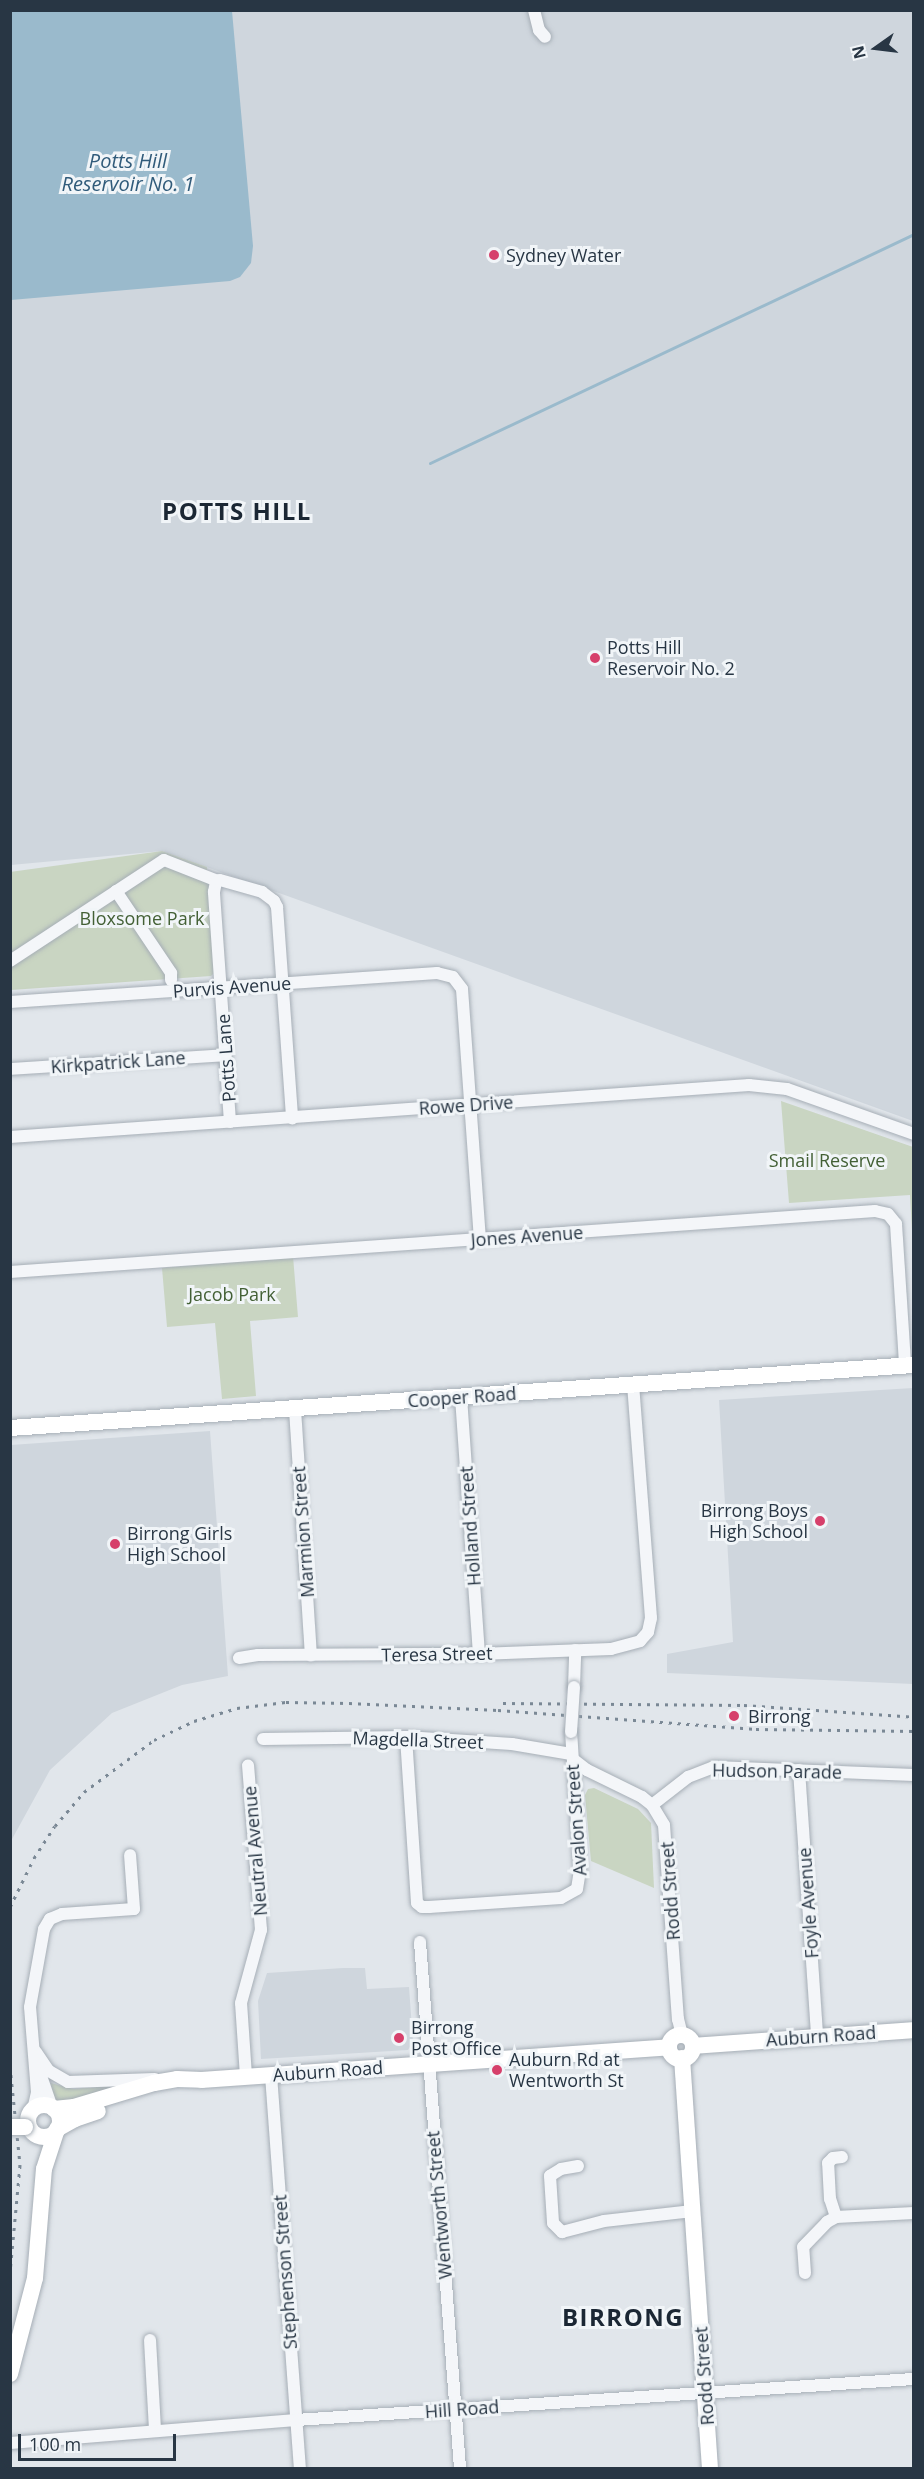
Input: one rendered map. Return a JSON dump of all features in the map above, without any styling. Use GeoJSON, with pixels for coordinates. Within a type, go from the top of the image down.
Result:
{"type":"FeatureCollection","features":[{"type":"Feature","properties":{"kind":"main road","name":"Cooper Road"},"geometry":{"type":"LineString","coordinates":[[10,1428],[909,1365]]}},
{"type":"Feature","properties":{"kind":"main road","name":"Auburn Road"},"geometry":{"type":"LineString","coordinates":[[53,2108],[74,2107],[154,2083],[177,2079],[202,2080],[914,2030]]}},
{"type":"Feature","properties":{"kind":"main road","name":"Rodd Street"},"geometry":{"type":"LineString","coordinates":[[681,2047],[710,2469]]}},
{"type":"Feature","properties":{"kind":"main road","name":"Auburn Road"},"geometry":{"type":"LineString","coordinates":[[57,2130],[79,2117],[202,2080]]}},
{"type":"Feature","properties":{"kind":"main road"},"geometry":{"type":"LineString","coordinates":[[10,2374],[35,2278],[44,2169],[60,2118],[53,2108],[40,2105],[25,2122]]}},
{"type":"Feature","properties":{"kind":"main road"},"geometry":{"type":"LineString","coordinates":[[25,2122],[44,2136],[57,2130]]}},
{"type":"Feature","properties":{"kind":"main road"},"geometry":{"type":"LineString","coordinates":[[25,2122],[44,2169]]}},
{"type":"Feature","properties":{"kind":"street"},"geometry":{"type":"LineString","coordinates":[[534,10],[539,30],[545,37]]}},
{"type":"Feature","properties":{"kind":"street"},"geometry":{"type":"LineString","coordinates":[[10,961],[116,891],[133,875],[164,860],[218,881],[225,880],[268,895],[277,908],[292,1118]]}},
{"type":"Feature","properties":{"kind":"street","name":"Potts Lane"},"geometry":{"type":"LineString","coordinates":[[218,881],[214,892],[230,1122]]}},
{"type":"Feature","properties":{"kind":"street"},"geometry":{"type":"LineString","coordinates":[[116,891],[171,973],[171,980]]}},
{"type":"Feature","properties":{"kind":"street","name":"Purvis Avenue"},"geometry":{"type":"LineString","coordinates":[[10,1002],[437,974],[453,977],[462,989],[469,1105]]}},
{"type":"Feature","properties":{"kind":"street","name":"Kirkpatrick Lane"},"geometry":{"type":"LineString","coordinates":[[10,1070],[226,1055]]}},
{"type":"Feature","properties":{"kind":"street","name":"Rowe Drive"},"geometry":{"type":"LineString","coordinates":[[10,1137],[768,1086],[787,1089],[914,1134]]}},
{"type":"Feature","properties":{"kind":"street"},"geometry":{"type":"LineString","coordinates":[[469,1105],[480,1239]]}},
{"type":"Feature","properties":{"kind":"street","name":"Jones Avenue"},"geometry":{"type":"LineString","coordinates":[[10,1272],[875,1211],[888,1214],[896,1224],[909,1365]]}},
{"type":"Feature","properties":{"kind":"street","name":"Teresa Street"},"geometry":{"type":"LineString","coordinates":[[239,1658],[479,1654],[611,1649],[634,1644],[648,1632],[651,1618],[633,1385]]}},
{"type":"Feature","properties":{"kind":"street","name":"Holland Street"},"geometry":{"type":"LineString","coordinates":[[461,1397],[479,1654]]}},
{"type":"Feature","properties":{"kind":"street","name":"Marmion Street"},"geometry":{"type":"LineString","coordinates":[[295,1409],[311,1655]]}},
{"type":"Feature","properties":{"kind":"street","name":"Avalon Street"},"geometry":{"type":"LineString","coordinates":[[406,1737],[417,1903],[422,1907],[429,1907],[561,1898],[573,1894],[580,1884],[571,1732],[575,1650]]}},
{"type":"Feature","properties":{"kind":"street","name":"Magdella Street"},"geometry":{"type":"LineString","coordinates":[[263,1738],[406,1737],[512,1744],[572,1757]]}},
{"type":"Feature","properties":{"kind":"street"},"geometry":{"type":"LineString","coordinates":[[572,1757],[587,1770],[631,1790],[652,1805]]}},
{"type":"Feature","properties":{"kind":"street","name":"Neutral Avenue"},"geometry":{"type":"LineString","coordinates":[[246,2076],[241,2003],[261,1930],[248,1766]]}},
{"type":"Feature","properties":{"kind":"street","name":"Hudson Parade"},"geometry":{"type":"LineString","coordinates":[[652,1805],[688,1778],[714,1767],[914,1775]]}},
{"type":"Feature","properties":{"kind":"street","name":"Foyle Avenue"},"geometry":{"type":"LineString","coordinates":[[799,1770],[816,2037]]}},
{"type":"Feature","properties":{"kind":"street","name":"Rodd Street"},"geometry":{"type":"LineString","coordinates":[[652,1805],[659,1814],[666,1835],[681,2047]]}},
{"type":"Feature","properties":{"kind":"street"},"geometry":{"type":"LineString","coordinates":[[25,2122],[37,2096],[30,2007],[32,1985],[47,1923],[50,1919],[62,1914],[134,1909],[130,1855]]}},
{"type":"Feature","properties":{"kind":"street","name":"Wentworth Street"},"geometry":{"type":"LineString","coordinates":[[420,1942],[460,2469]]}},
{"type":"Feature","properties":{"kind":"street"},"geometry":{"type":"LineString","coordinates":[[35,2052],[53,2108]]}},
{"type":"Feature","properties":{"kind":"street","name":"Auburn Road"},"geometry":{"type":"LineString","coordinates":[[35,2052],[49,2071],[68,2082],[177,2079]]}},
{"type":"Feature","properties":{"kind":"street","name":"Stephenson Street"},"geometry":{"type":"LineString","coordinates":[[271,2075],[300,2469]]}},
{"type":"Feature","properties":{"kind":"street"},"geometry":{"type":"LineString","coordinates":[[836,2217],[830,2199],[828,2163],[833,2158],[842,2157]]}},
{"type":"Feature","properties":{"kind":"street"},"geometry":{"type":"LineString","coordinates":[[578,2166],[561,2169],[550,2176],[553,2223],[562,2232],[604,2221],[692,2211]]}},
{"type":"Feature","properties":{"kind":"street"},"geometry":{"type":"LineString","coordinates":[[805,2273],[803,2247],[827,2222],[836,2217],[914,2213]]}},
{"type":"Feature","properties":{"kind":"street"},"geometry":{"type":"LineString","coordinates":[[150,2340],[155,2430]]}},
{"type":"Feature","properties":{"kind":"street","name":"Hill Road"},"geometry":{"type":"LineString","coordinates":[[10,2443],[296,2420],[914,2379]]}},
{"type":"Feature","properties":{"kind":"shaded area"},"geometry":{"type":"Polygon","coordinates":[[[11,11],[913,11],[913,1121],[162,851],[11,865],[11,11]]]}},
{"type":"Feature","properties":{"kind":"shaded area","name":"Birrong Boys High School"},"geometry":{"type":"Polygon","coordinates":[[[913,1388],[913,1684],[667,1673],[667,1654],[733,1642],[719,1400],[913,1388]]]}},
{"type":"Feature","properties":{"kind":"shaded area","name":"Birrong Girls High School"},"geometry":{"type":"Polygon","coordinates":[[[210,1431],[228,1676],[182,1685],[112,1713],[50,1770],[11,1841],[11,1445],[210,1431]]]}},
{"type":"Feature","properties":{"kind":"shaded area"},"geometry":{"type":"Polygon","coordinates":[[[365,1968],[367,1989],[409,1987],[413,2042],[408,2050],[261,2059],[258,2001],[267,1973],[365,1968]]]}},
{"type":"Feature","properties":{"kind":"green space","name":"Bloxsome Park"},"geometry":{"type":"Polygon","coordinates":[[[162,851],[207,867],[215,972],[211,976],[11,990],[10,872],[162,851]]]}},
{"type":"Feature","properties":{"kind":"green space","name":"Smail Reserve"},"geometry":{"type":"Polygon","coordinates":[[[781,1101],[913,1147],[913,1249],[910,1195],[789,1203],[781,1101]]]}},
{"type":"Feature","properties":{"kind":"green space","name":"Jacob Park"},"geometry":{"type":"Polygon","coordinates":[[[293,1256],[298,1317],[250,1321],[256,1396],[222,1399],[215,1323],[167,1327],[162,1268],[293,1256]]]}},
{"type":"Feature","properties":{"kind":"green space"},"geometry":{"type":"Polygon","coordinates":[[[594,1788],[638,1809],[651,1823],[654,1888],[591,1861],[585,1795],[588,1789],[594,1788]]]}},
{"type":"Feature","properties":{"kind":"green space"},"geometry":{"type":"Polygon","coordinates":[[[51,2083],[73,2089],[125,2085],[66,2104],[53,2100],[51,2083]]]}},
{"type":"Feature","properties":{"kind":"water","name":"Potts Hill Reservoir No. 1"},"geometry":{"type":"Polygon","coordinates":[[[11,10],[232,11],[253,246],[251,263],[240,277],[230,281],[11,300],[11,10]]]}},
{"type":"Feature","properties":{"kind":"waterway"},"geometry":{"type":"LineString","coordinates":[[430,463],[914,234]]}},
{"type":"Feature","properties":{"kind":"railway"},"geometry":{"type":"LineString","coordinates":[[10,1907],[34,1858],[55,1826],[84,1792],[154,1740],[194,1721],[237,1708],[286,1702],[349,1703],[498,1710],[756,1729],[914,1731]]}},
{"type":"Feature","properties":{"kind":"railway"},"geometry":{"type":"LineString","coordinates":[[503,1703],[744,1705],[914,1717]]}},
{"type":"Feature","properties":{"kind":"railway"},"geometry":{"type":"LineString","coordinates":[[10,2066],[20,2165],[10,2273]]}},
{"type":"Feature","properties":{"kind":"place","name":"Sydney Water"},"geometry":{"type":"Point","coordinates":[494,255]}},
{"type":"Feature","properties":{"kind":"place","name":"Potts Hill Reservoir No. 2"},"geometry":{"type":"Point","coordinates":[595,658]}},
{"type":"Feature","properties":{"kind":"place","name":"Birrong Boys High School"},"geometry":{"type":"Point","coordinates":[820,1521]}},
{"type":"Feature","properties":{"kind":"place","name":"Birrong Girls High School"},"geometry":{"type":"Point","coordinates":[115,1544]}},
{"type":"Feature","properties":{"kind":"place","name":"Birrong"},"geometry":{"type":"Point","coordinates":[734,1716]}},
{"type":"Feature","properties":{"kind":"place","name":"Birrong Post Office"},"geometry":{"type":"Point","coordinates":[399,2038]}},
{"type":"Feature","properties":{"kind":"place","name":"Auburn Rd at Wentworth St"},"geometry":{"type":"Point","coordinates":[497,2070]}},
{"type":"Feature","properties":{"kind":"district","name":"POTTS HILL"},"geometry":{"type":"Point","coordinates":[237,511]}},
{"type":"Feature","properties":{"kind":"district","name":"BIRRONG"},"geometry":{"type":"Point","coordinates":[623,2317]}}]}
